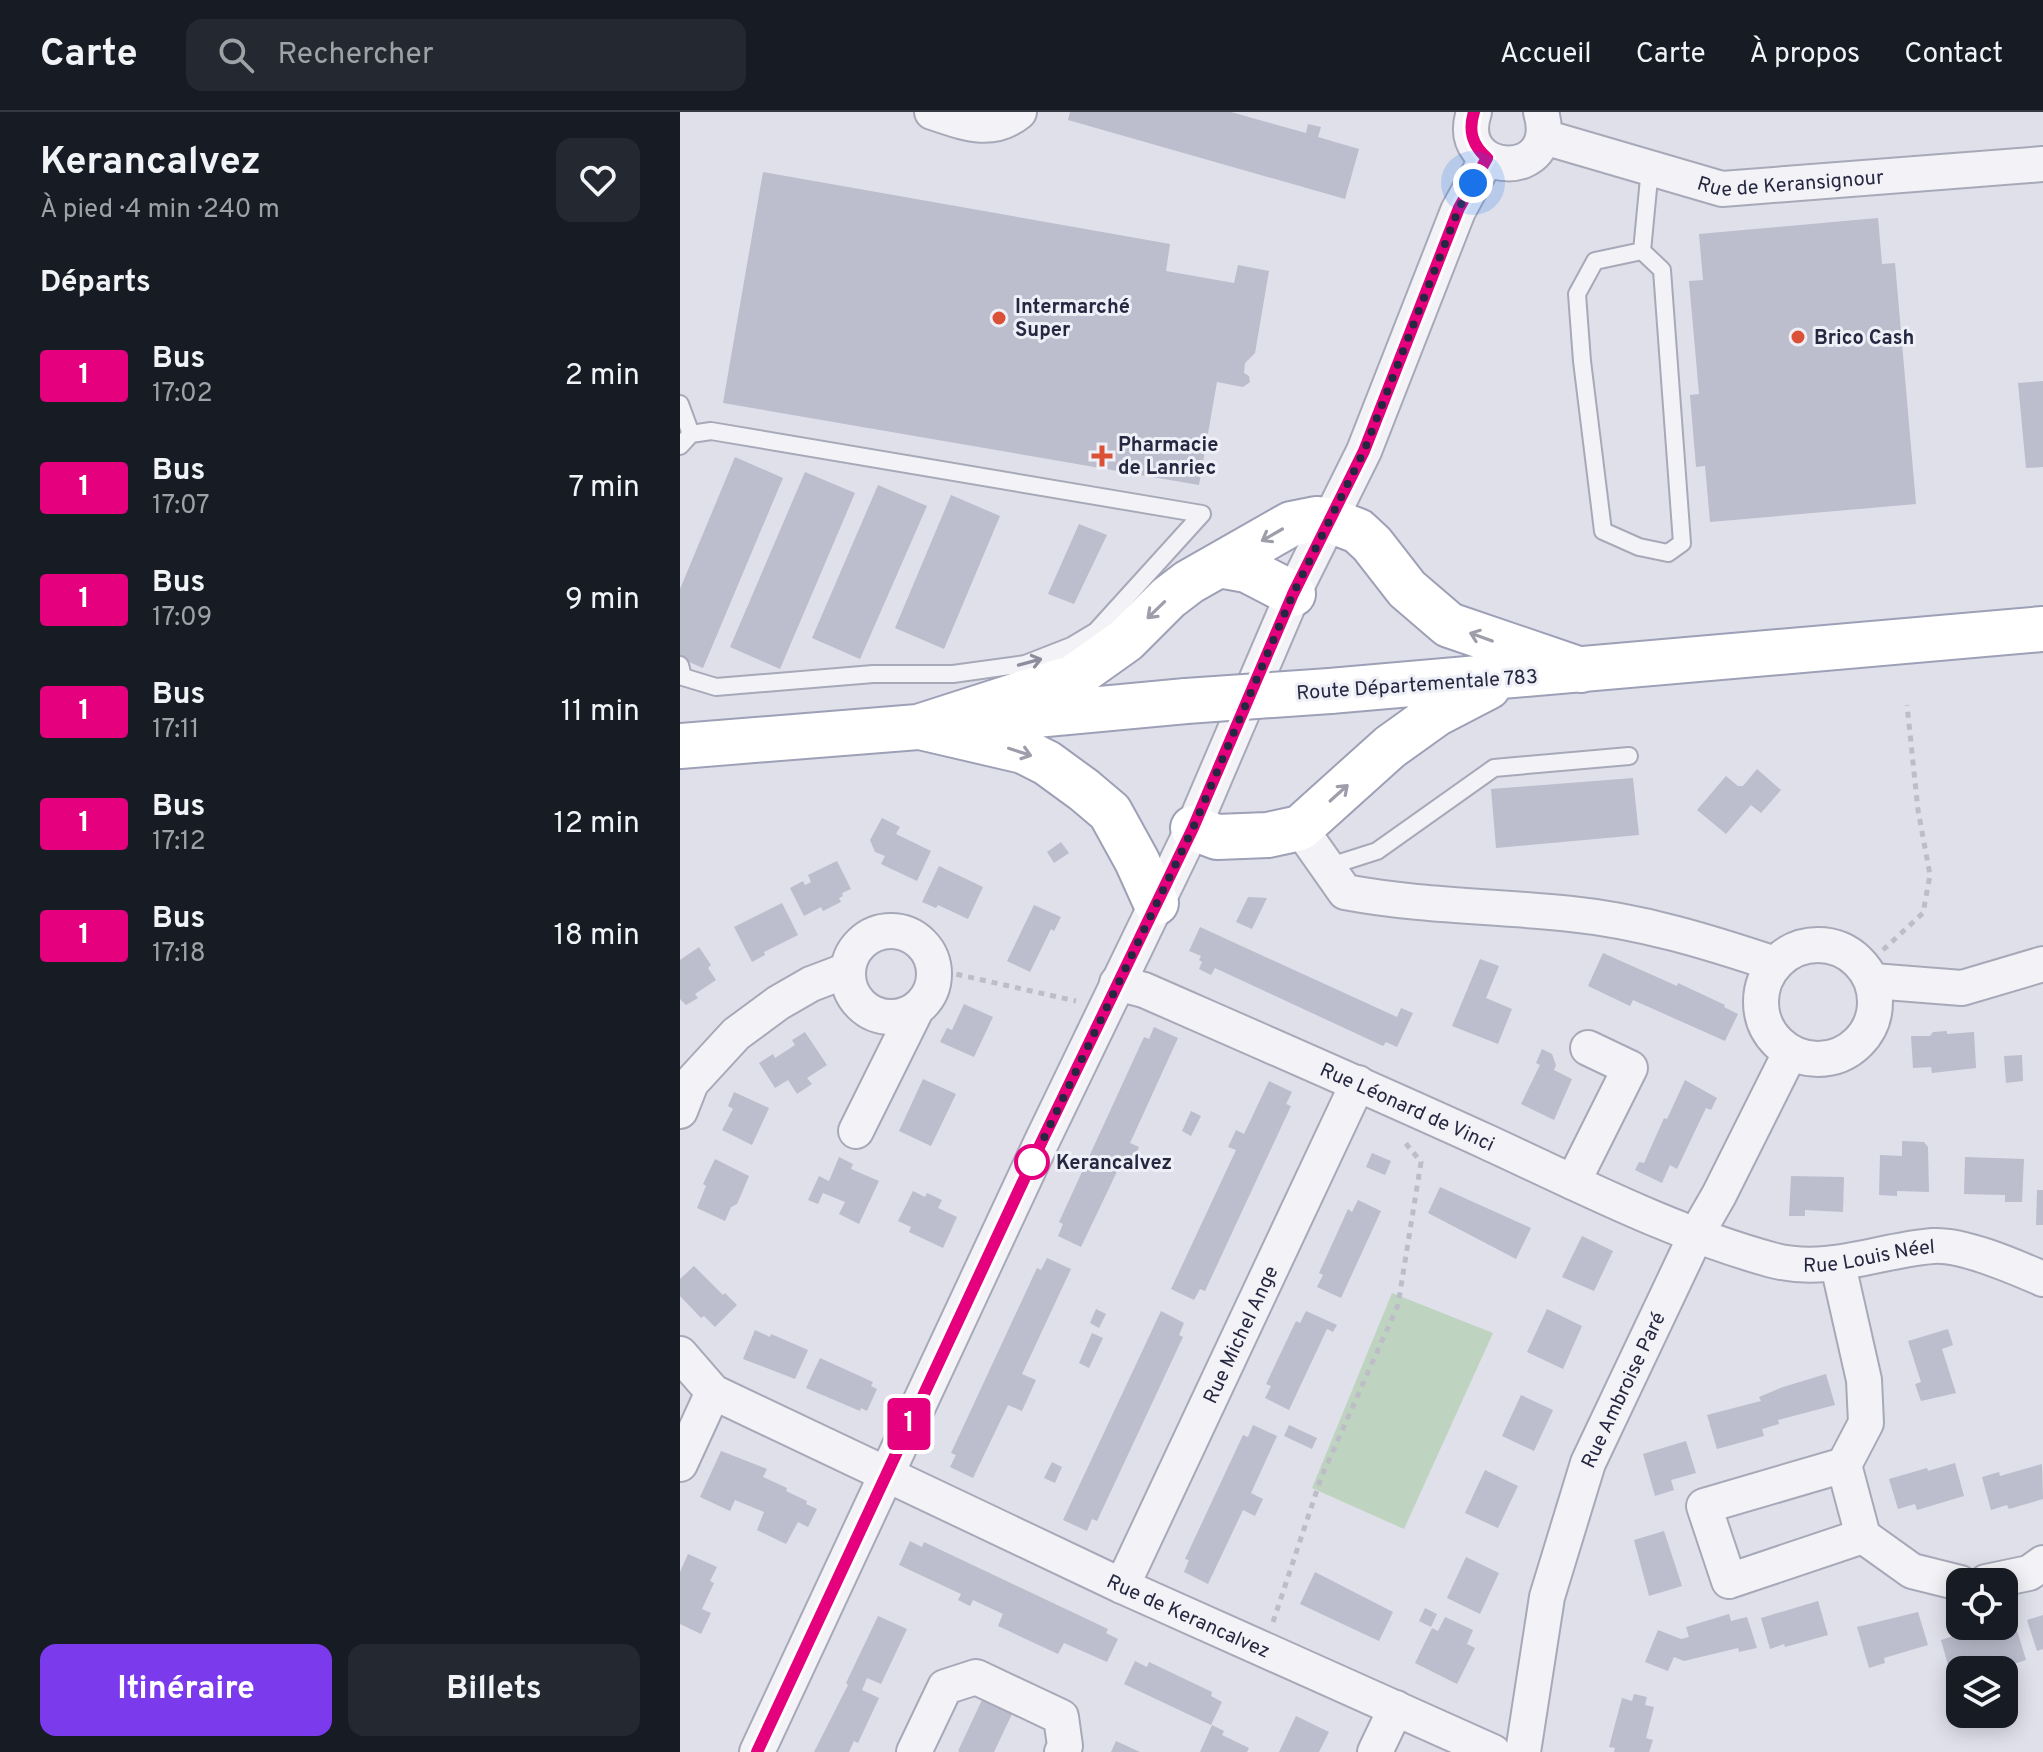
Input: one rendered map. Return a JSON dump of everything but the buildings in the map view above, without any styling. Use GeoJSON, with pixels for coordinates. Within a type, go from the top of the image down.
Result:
{"type":"FeatureCollection","features":[{"type":"Feature","properties":{"kind":"main road"},"geometry":{"type":"LineString","coordinates":[[680,746],[918,727],[1074,677],[1126,640],[1168,598],[1189,582],[1291,524],[1316,519],[1329,520],[1358,531],[1407,589],[1449,625],[1581,670]]}},
{"type":"Feature","properties":{"kind":"main road"},"geometry":{"type":"LineString","coordinates":[[1219,565],[1247,570],[1293,594]]}},
{"type":"Feature","properties":{"kind":"main road","name":"Route Départementale 783"},"geometry":{"type":"LineString","coordinates":[[918,727],[1186,701],[1503,678],[2043,629]]}},
{"type":"Feature","properties":{"kind":"main road"},"geometry":{"type":"LineString","coordinates":[[1193,828],[1217,837],[1268,835],[1300,828],[1390,747],[1436,714],[1503,678]]}},
{"type":"Feature","properties":{"kind":"main road"},"geometry":{"type":"LineString","coordinates":[[918,727],[1023,751],[1047,763],[1084,790],[1110,812],[1156,903]]}},
{"type":"Feature","properties":{"kind":"street"},"geometry":{"type":"LineString","coordinates":[[932,112],[972,125],[1005,123],[1019,112]]}},
{"type":"Feature","properties":{"kind":"street"},"geometry":{"type":"LineString","coordinates":[[1467,114],[1476,147],[1487,158],[1505,165],[1518,163],[1539,149],[1543,125]]}},
{"type":"Feature","properties":{"kind":"street","name":"Rue de Keransignour"},"geometry":{"type":"LineString","coordinates":[[1543,125],[1650,168],[1722,189],[2043,164]]}},
{"type":"Feature","properties":{"kind":"street"},"geometry":{"type":"LineString","coordinates":[[757,1752],[1110,998],[1193,828],[1293,594],[1364,451],[1459,208],[1487,158]]}},
{"type":"Feature","properties":{"kind":"street"},"geometry":{"type":"LineString","coordinates":[[1300,828],[1345,892],[1382,899],[1575,914],[1700,939],[1775,964]]}},
{"type":"Feature","properties":{"kind":"street"},"geometry":{"type":"LineString","coordinates":[[856,1131],[915,1012],[926,1001],[935,980],[932,958],[917,939],[895,931],[884,931],[863,941],[854,952],[848,970],[852,995],[860,1006],[873,1014],[893,1018],[915,1012]]}},
{"type":"Feature","properties":{"kind":"street"},"geometry":{"type":"LineString","coordinates":[[1831,945],[1855,957],[1869,974],[1876,1008],[1870,1028],[1846,1053],[1826,1060],[1809,1059],[1790,1053],[1770,1034],[1761,1014],[1761,994],[1764,981],[1784,955],[1802,946],[1831,945]]}},
{"type":"Feature","properties":{"kind":"street"},"geometry":{"type":"LineString","coordinates":[[1869,974],[1962,988],[2043,964]]}},
{"type":"Feature","properties":{"kind":"street"},"geometry":{"type":"LineString","coordinates":[[680,1111],[691,1083],[736,1034],[778,1003],[811,984],[848,970]]}},
{"type":"Feature","properties":{"kind":"street","name":"Rue Léonard de Vinci"},"geometry":{"type":"LineString","coordinates":[[1110,998],[1134,986],[1696,1235]]}},
{"type":"Feature","properties":{"kind":"street"},"geometry":{"type":"LineString","coordinates":[[1573,1182],[1630,1068],[1588,1048]]}},
{"type":"Feature","properties":{"kind":"street","name":"Rue Ambroise Paré"},"geometry":{"type":"LineString","coordinates":[[1523,1752],[1547,1597],[1588,1463],[1696,1235],[1790,1053]]}},
{"type":"Feature","properties":{"kind":"street","name":"Rue Michel Ange"},"geometry":{"type":"LineString","coordinates":[[1122,1586],[1358,1083]]}},
{"type":"Feature","properties":{"kind":"street","name":"Rue Louis Néel"},"geometry":{"type":"LineString","coordinates":[[1696,1235],[1777,1261],[1838,1265],[1936,1246],[1992,1257],[2043,1279]]}},
{"type":"Feature","properties":{"kind":"street"},"geometry":{"type":"LineString","coordinates":[[1838,1265],[1864,1380],[1866,1423],[1844,1465],[1863,1536],[1912,1571],[1946,1580]]}},
{"type":"Feature","properties":{"kind":"street"},"geometry":{"type":"LineString","coordinates":[[680,1354],[713,1392],[680,1464]]}},
{"type":"Feature","properties":{"kind":"street","name":"Rue de Kerancalvez"},"geometry":{"type":"LineString","coordinates":[[713,1392],[1122,1586],[1493,1752]]}},
{"type":"Feature","properties":{"kind":"street"},"geometry":{"type":"LineString","coordinates":[[1844,1465],[1704,1506],[1729,1581],[1863,1536]]}},
{"type":"Feature","properties":{"kind":"street"},"geometry":{"type":"LineString","coordinates":[[2018,1575],[2029,1573],[2043,1563]]}},
{"type":"Feature","properties":{"kind":"street"},"geometry":{"type":"LineString","coordinates":[[914,1752],[945,1687],[976,1677],[1061,1717],[1065,1746],[1062,1752]]}},
{"type":"Feature","properties":{"kind":"street"},"geometry":{"type":"LineString","coordinates":[[1375,1752],[1396,1708]]}},
{"type":"Feature","properties":{"kind":"lane"},"geometry":{"type":"LineString","coordinates":[[1642,251],[1650,168]]}},
{"type":"Feature","properties":{"kind":"lane"},"geometry":{"type":"LineString","coordinates":[[1642,251],[1662,270],[1682,543],[1668,553],[1639,547],[1603,531],[1582,361],[1577,294],[1595,261],[1642,251]]}},
{"type":"Feature","properties":{"kind":"lane"},"geometry":{"type":"LineString","coordinates":[[680,404],[686,440],[711,431],[1202,514],[1096,631],[1071,646],[1025,664],[953,674],[873,674],[716,687],[683,677],[680,665]]}},
{"type":"Feature","properties":{"kind":"lane"},"geometry":{"type":"LineString","coordinates":[[1327,867],[1377,851],[1494,768],[1629,756]]}},
{"type":"Feature","properties":{"kind":"path"},"geometry":{"type":"LineString","coordinates":[[1869,974],[1923,913],[1930,875],[1918,810],[1907,705]]}},
{"type":"Feature","properties":{"kind":"path"},"geometry":{"type":"LineString","coordinates":[[933,969],[1079,1002],[1110,998]]}},
{"type":"Feature","properties":{"kind":"path"},"geometry":{"type":"LineString","coordinates":[[1264,1649],[1321,1478],[1398,1305],[1421,1162],[1394,1128]]}},
{"type":"Feature","properties":{"kind":"green space"},"geometry":{"type":"Polygon","coordinates":[[[1392,1293],[1493,1333],[1404,1529],[1312,1488],[1392,1293]]]}},
{"type":"Feature","properties":{"kind":"bus line","name":"1"},"geometry":{"type":"LineString","coordinates":[[757,1752],[1041,1143],[1193,828],[1293,594],[1364,451],[1459,208],[1487,158],[1476,147],[1472,136],[1474,112]]}},
{"type":"Feature","properties":{"kind":"place","name":"Intermarché Super"},"geometry":{"type":"Point","coordinates":[999,318]}},
{"type":"Feature","properties":{"kind":"place","name":"Brico Cash"},"geometry":{"type":"Point","coordinates":[1798,337]}},
{"type":"Feature","properties":{"kind":"place","name":"Pharmacie de Lanriec"},"geometry":{"type":"Point","coordinates":[1102,456]}},
{"type":"Feature","properties":{"kind":"place","name":"Kerancalvez"},"geometry":{"type":"Point","coordinates":[1032,1162]}},
{"type":"Feature","properties":{"kind":"route"},"geometry":{"type":"LineString","coordinates":[[1032,1162],[1029,1169],[1193,828],[1293,594],[1364,451],[1459,208],[1473,183]]}}]}
